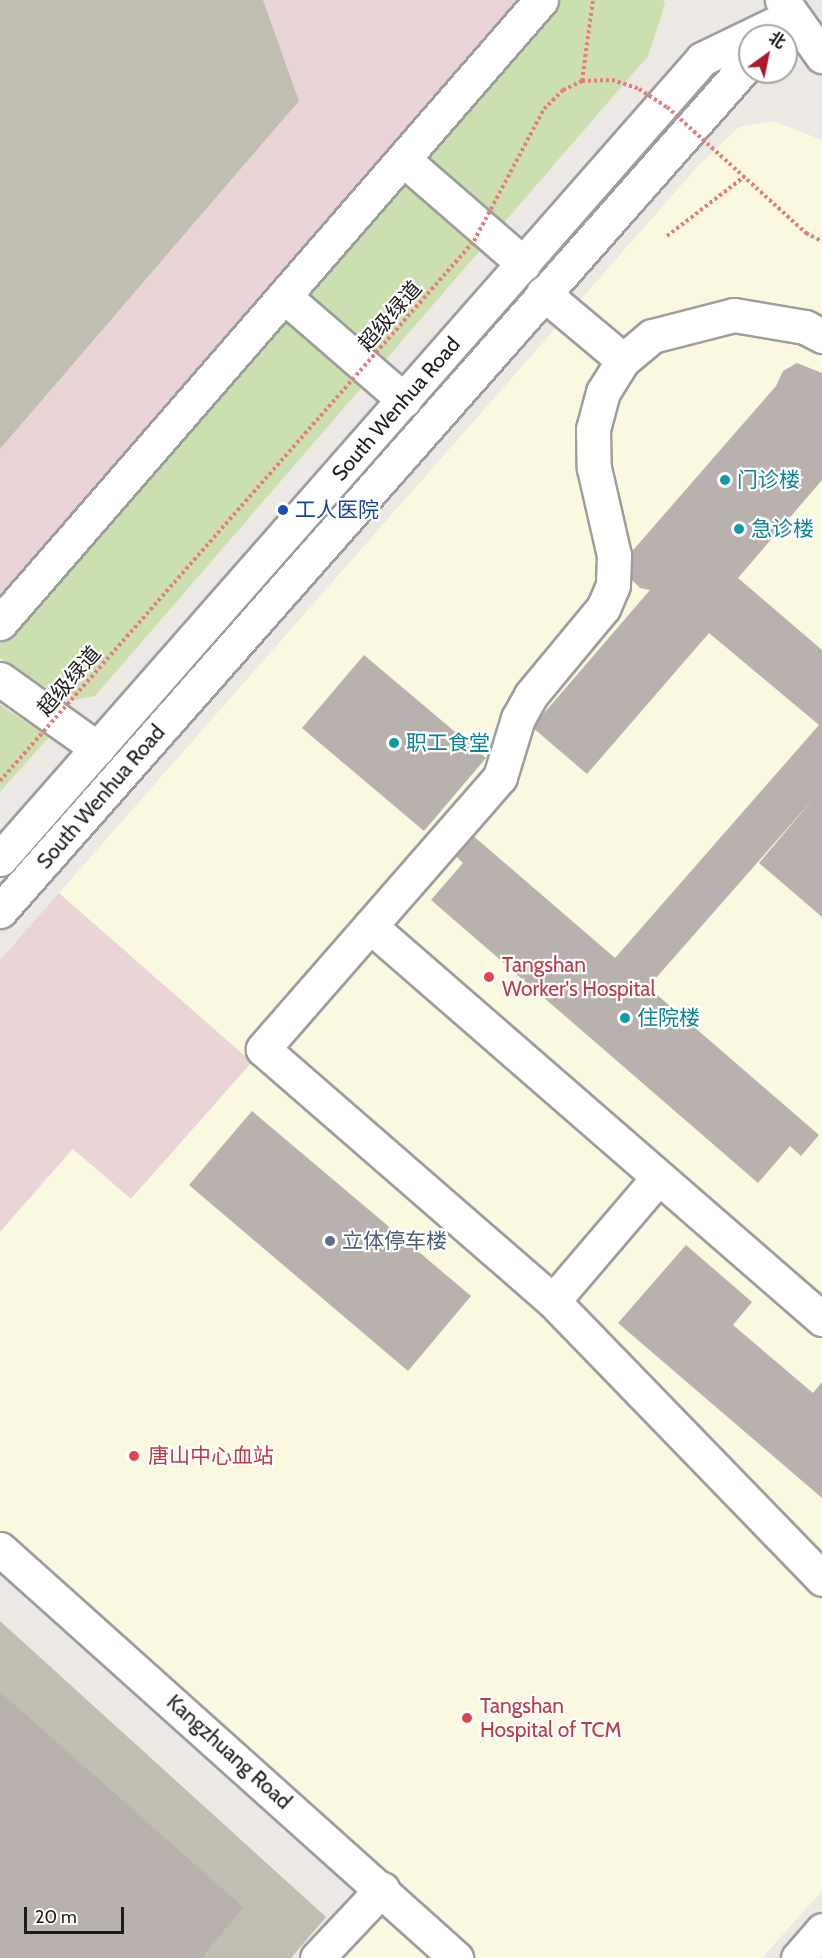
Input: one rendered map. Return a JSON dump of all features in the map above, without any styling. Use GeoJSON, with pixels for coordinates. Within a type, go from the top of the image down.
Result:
{"type":"FeatureCollection","features":[{"type":"Feature","properties":{"kind":"street"},"geometry":{"type":"LineString","coordinates":[[0,623],[541,0]]}},
{"type":"Feature","properties":{"kind":"street"},"geometry":{"type":"LineString","coordinates":[[786,13],[822,56]]}},
{"type":"Feature","properties":{"kind":"street","name":"South Wenhua Road"},"geometry":{"type":"LineString","coordinates":[[0,859],[702,59],[786,13]]}},
{"type":"Feature","properties":{"kind":"street","name":"South Wenhua Road"},"geometry":{"type":"LineString","coordinates":[[0,911],[738,74]]}},
{"type":"Feature","properties":{"kind":"street"},"geometry":{"type":"LineString","coordinates":[[403,159],[524,264]]}},
{"type":"Feature","properties":{"kind":"street"},"geometry":{"type":"LineString","coordinates":[[543,293],[624,360]]}},
{"type":"Feature","properties":{"kind":"street"},"geometry":{"type":"LineString","coordinates":[[284,296],[404,400]]}},
{"type":"Feature","properties":{"kind":"street"},"geometry":{"type":"LineString","coordinates":[[822,336],[805,327],[734,315],[652,336],[624,360],[603,392],[593,429],[594,468],[614,555],[613,585],[603,608],[531,695],[518,718],[500,777],[263,1049],[553,1301],[822,1579]]}},
{"type":"Feature","properties":{"kind":"street"},"geometry":{"type":"LineString","coordinates":[[0,679],[98,749]]}},
{"type":"Feature","properties":{"kind":"street"},"geometry":{"type":"LineString","coordinates":[[370,926],[821,1317]]}},
{"type":"Feature","properties":{"kind":"street"},"geometry":{"type":"LineString","coordinates":[[553,1301],[658,1178]]}},
{"type":"Feature","properties":{"kind":"street","name":"Kangzhuang Road"},"geometry":{"type":"LineString","coordinates":[[0,1549],[375,1894],[431,1958]]}},
{"type":"Feature","properties":{"kind":"street","name":"Kangzhuang Road"},"geometry":{"type":"LineString","coordinates":[[0,1578],[375,1894],[456,1958]]}},
{"type":"Feature","properties":{"kind":"street"},"geometry":{"type":"LineString","coordinates":[[317,1958],[375,1894]]}},
{"type":"Feature","properties":{"kind":"street"},"geometry":{"type":"LineString","coordinates":[[798,1958],[822,1930]]}},
{"type":"Feature","properties":{"kind":"path"},"geometry":{"type":"LineString","coordinates":[[582,81],[593,0]]}},
{"type":"Feature","properties":{"kind":"path","name":"超级绿道"},"geometry":{"type":"LineString","coordinates":[[0,781],[474,241],[544,109],[563,90],[582,81],[612,80],[639,89],[667,107],[806,233],[822,241]]}},
{"type":"Feature","properties":{"kind":"path"},"geometry":{"type":"LineString","coordinates":[[667,236],[744,177]]}},
{"type":"Feature","properties":{"kind":"shaded area"},"geometry":{"type":"Polygon","coordinates":[[[0,0],[263,0],[299,101],[0,449],[0,0]]]}},
{"type":"Feature","properties":{"kind":"shaded area"},"geometry":{"type":"Polygon","coordinates":[[[263,0],[558,0],[0,644],[0,449],[299,101],[263,0]]]}},
{"type":"Feature","properties":{"kind":"shaded area","name":"Tangshan Worker's Hospital"},"geometry":{"type":"Polygon","coordinates":[[[773,121],[822,140],[822,1891],[762,1958],[342,1958],[404,1887],[0,1531],[0,1232],[73,1149],[131,1199],[252,1062],[59,893],[698,166],[739,127],[773,121]]]}},
{"type":"Feature","properties":{"kind":"shaded area"},"geometry":{"type":"Polygon","coordinates":[[[59,893],[252,1062],[131,1199],[72,1149],[0,1232],[0,960],[59,893]]]}},
{"type":"Feature","properties":{"kind":"shaded area"},"geometry":{"type":"Polygon","coordinates":[[[0,1621],[326,1917],[291,1958],[0,1958],[0,1621]]]}},
{"type":"Feature","properties":{"kind":"green space"},"geometry":{"type":"Polygon","coordinates":[[[558,0],[663,0],[665,4],[648,56],[95,696],[68,701],[0,658],[0,644],[558,0]]]}},
{"type":"Feature","properties":{"kind":"green space"},"geometry":{"type":"Polygon","coordinates":[[[0,705],[49,737],[0,792],[0,705]]]}},
{"type":"Feature","properties":{"kind":"building"},"geometry":{"type":"Polygon","coordinates":[[[797,363],[822,373],[822,480],[738,578],[822,650],[822,917],[759,863],[814,798],[648,987],[819,1135],[801,1156],[790,1146],[758,1183],[431,900],[463,863],[454,854],[471,834],[615,958],[819,725],[709,633],[587,774],[532,727],[650,590],[640,588],[628,576],[628,556],[776,386],[783,371],[797,363]]]}},
{"type":"Feature","properties":{"kind":"building","name":"职工食堂"},"geometry":{"type":"Polygon","coordinates":[[[364,655],[486,758],[424,831],[302,728],[364,655]]]}},
{"type":"Feature","properties":{"kind":"building","name":"立体停车楼"},"geometry":{"type":"Polygon","coordinates":[[[252,1111],[471,1296],[408,1371],[189,1185],[252,1111]]]}},
{"type":"Feature","properties":{"kind":"building"},"geometry":{"type":"Polygon","coordinates":[[[686,1245],[752,1302],[733,1325],[813,1393],[822,1382],[822,1498],[618,1323],[686,1245]]]}},
{"type":"Feature","properties":{"kind":"building"},"geometry":{"type":"Polygon","coordinates":[[[0,1692],[243,1907],[202,1958],[0,1958],[0,1692]]]}},
{"type":"Feature","properties":{"kind":"place","name":"门诊楼"},"geometry":{"type":"Point","coordinates":[725,480]}},
{"type":"Feature","properties":{"kind":"place","name":"工人医院"},"geometry":{"type":"Point","coordinates":[283,510]}},
{"type":"Feature","properties":{"kind":"place","name":"急诊楼"},"geometry":{"type":"Point","coordinates":[739,529]}},
{"type":"Feature","properties":{"kind":"place","name":"职工食堂"},"geometry":{"type":"Point","coordinates":[394,743]}},
{"type":"Feature","properties":{"kind":"place","name":"Tangshan Worker's Hospital"},"geometry":{"type":"Point","coordinates":[489,977]}},
{"type":"Feature","properties":{"kind":"place","name":"住院楼"},"geometry":{"type":"Point","coordinates":[625,1018]}},
{"type":"Feature","properties":{"kind":"place","name":"立体停车楼"},"geometry":{"type":"Point","coordinates":[330,1241]}},
{"type":"Feature","properties":{"kind":"place","name":"唐山中心血站"},"geometry":{"type":"Point","coordinates":[134,1456]}},
{"type":"Feature","properties":{"kind":"place","name":"Tangshan Hospital of TCM"},"geometry":{"type":"Point","coordinates":[467,1718]}}]}
